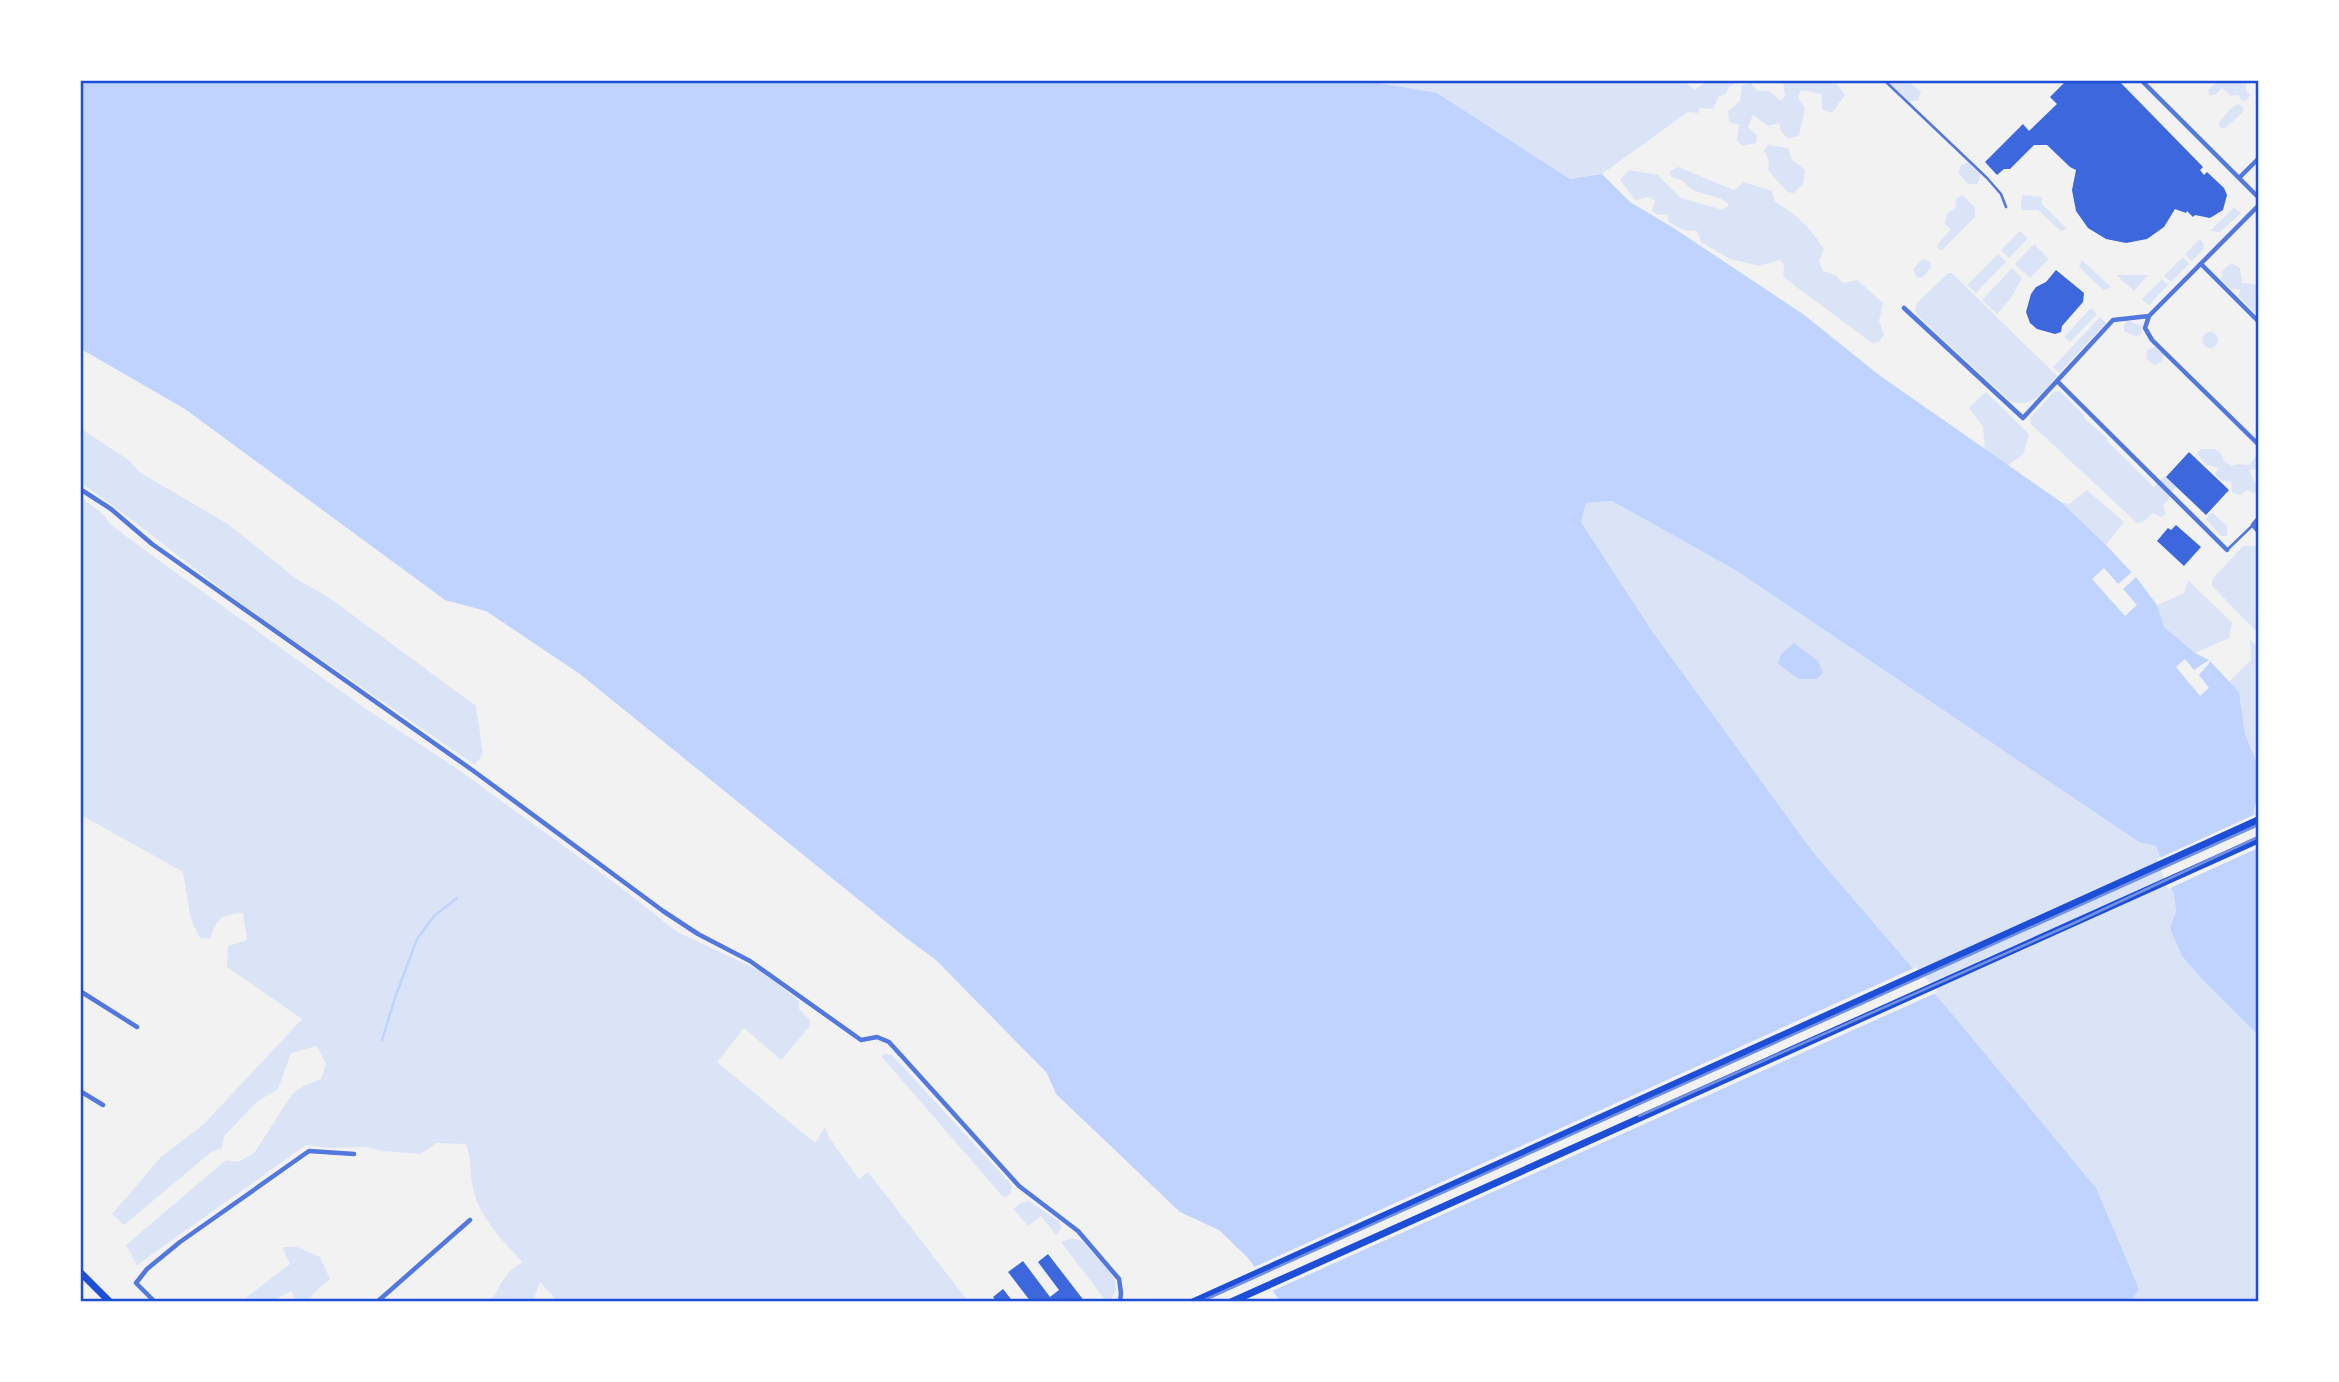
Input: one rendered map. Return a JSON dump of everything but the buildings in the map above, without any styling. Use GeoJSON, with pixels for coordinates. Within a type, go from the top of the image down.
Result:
{"type":"FeatureCollection","features":[{"type":"Feature","properties":{"kind":"main road"},"geometry":{"type":"LineString","coordinates":[[1193,1301],[2259,820]]}},
{"type":"Feature","properties":{"kind":"main road"},"geometry":{"type":"LineString","coordinates":[[1231,1301],[2259,840]]}},
{"type":"Feature","properties":{"kind":"main road"},"geometry":{"type":"LineString","coordinates":[[80,1272],[108,1301]]}},
{"type":"Feature","properties":{"kind":"street"},"geometry":{"type":"LineString","coordinates":[[2141,80],[2259,197]]}},
{"type":"Feature","properties":{"kind":"street"},"geometry":{"type":"LineString","coordinates":[[2239,178],[2259,159]]}},
{"type":"Feature","properties":{"kind":"street"},"geometry":{"type":"LineString","coordinates":[[2259,206],[2149,316],[2145,328],[2152,340],[2259,444]]}},
{"type":"Feature","properties":{"kind":"street"},"geometry":{"type":"LineString","coordinates":[[2201,264],[2259,321]]}},
{"type":"Feature","properties":{"kind":"street"},"geometry":{"type":"LineString","coordinates":[[1904,308],[2023,418],[2113,320],[2149,316]]}},
{"type":"Feature","properties":{"kind":"street"},"geometry":{"type":"LineString","coordinates":[[2057,381],[2227,550]]}},
{"type":"Feature","properties":{"kind":"street"},"geometry":{"type":"LineString","coordinates":[[80,489],[111,509],[152,544],[479,775],[635,891],[698,934],[750,961],[861,1040],[877,1037],[889,1042],[1019,1186],[1078,1231],[1119,1279],[1120,1301]]}},
{"type":"Feature","properties":{"kind":"street"},"geometry":{"type":"LineString","coordinates":[[2259,519],[2253,525],[2259,531]]}},
{"type":"Feature","properties":{"kind":"street"},"geometry":{"type":"LineString","coordinates":[[80,990],[137,1027]]}},
{"type":"Feature","properties":{"kind":"street"},"geometry":{"type":"LineString","coordinates":[[80,1091],[103,1105]]}},
{"type":"Feature","properties":{"kind":"street"},"geometry":{"type":"LineString","coordinates":[[155,1301],[136,1283],[147,1269],[180,1242],[309,1151],[354,1154]]}},
{"type":"Feature","properties":{"kind":"street"},"geometry":{"type":"LineString","coordinates":[[377,1301],[470,1220]]}},
{"type":"Feature","properties":{"kind":"lane"},"geometry":{"type":"LineString","coordinates":[[1884,80],[1987,178],[2001,194],[2006,207]]}},
{"type":"Feature","properties":{"kind":"lane"},"geometry":{"type":"LineString","coordinates":[[2227,550],[2253,525]]}},
{"type":"Feature","properties":{"kind":"shaded area"},"geometry":{"type":"Polygon","coordinates":[[[1683,80],[1695,90],[1706,81],[1740,81],[1729,87],[1726,94],[1719,96],[1713,109],[1700,108],[1698,113],[1688,112],[1602,174],[1570,179],[1437,93],[1360,81],[1683,80]]]}},
{"type":"Feature","properties":{"kind":"shaded area"},"geometry":{"type":"Polygon","coordinates":[[[1783,81],[1835,81],[1845,95],[1832,113],[1822,109],[1822,94],[1801,90],[1798,97],[1805,109],[1799,136],[1788,139],[1781,131],[1779,123],[1768,126],[1753,115],[1748,127],[1757,135],[1756,143],[1743,146],[1737,141],[1739,125],[1729,122],[1728,111],[1740,101],[1742,85],[1751,83],[1757,91],[1769,91],[1781,101],[1785,96],[1783,81]]]}},
{"type":"Feature","properties":{"kind":"shaded area"},"geometry":{"type":"Polygon","coordinates":[[[1891,81],[1908,81],[1921,92],[1918,100],[1909,102],[1891,81]]]}},
{"type":"Feature","properties":{"kind":"shaded area"},"geometry":{"type":"Polygon","coordinates":[[[2246,81],[2246,90],[2250,95],[2247,100],[2242,101],[2238,95],[2231,96],[2222,88],[2215,95],[2209,95],[2208,90],[2215,83],[2246,81]]]}},
{"type":"Feature","properties":{"kind":"shaded area"},"geometry":{"type":"Polygon","coordinates":[[[2238,104],[2244,107],[2242,113],[2225,128],[2220,128],[2219,123],[2230,109],[2238,104]]]}},
{"type":"Feature","properties":{"kind":"shaded area"},"geometry":{"type":"Polygon","coordinates":[[[1768,145],[1788,148],[1792,160],[1805,170],[1803,184],[1794,193],[1787,192],[1768,170],[1769,161],[1764,151],[1768,145]]]}},
{"type":"Feature","properties":{"kind":"shaded area"},"geometry":{"type":"Polygon","coordinates":[[[1968,163],[1981,175],[1977,184],[1968,184],[1958,173],[1961,165],[1968,163]]]}},
{"type":"Feature","properties":{"kind":"shaded area"},"geometry":{"type":"Polygon","coordinates":[[[1678,167],[1734,190],[1744,182],[1772,191],[1775,202],[1802,222],[1824,249],[1819,261],[1823,271],[1835,275],[1843,283],[1857,280],[1883,303],[1879,321],[1884,334],[1879,342],[1872,343],[1783,277],[1784,265],[1780,260],[1760,266],[1730,259],[1701,242],[1697,231],[1683,230],[1669,222],[1667,214],[1658,215],[1652,211],[1655,201],[1649,197],[1635,200],[1620,180],[1629,170],[1658,175],[1681,198],[1723,210],[1729,205],[1722,199],[1696,191],[1681,180],[1671,177],[1670,171],[1678,167]]]}},
{"type":"Feature","properties":{"kind":"shaded area"},"geometry":{"type":"Polygon","coordinates":[[[1962,195],[1975,207],[1975,217],[1942,250],[1938,249],[1937,245],[1951,229],[1945,224],[1947,214],[1955,208],[1956,199],[1962,195]]]}},
{"type":"Feature","properties":{"kind":"shaded area"},"geometry":{"type":"Polygon","coordinates":[[[2022,195],[2042,197],[2042,204],[2067,229],[2061,231],[2038,210],[2021,208],[2022,195]]]}},
{"type":"Feature","properties":{"kind":"shaded area"},"geometry":{"type":"Polygon","coordinates":[[[2234,207],[2241,213],[2220,232],[2210,231],[2234,207]]]}},
{"type":"Feature","properties":{"kind":"shaded area"},"geometry":{"type":"Polygon","coordinates":[[[2020,231],[2028,238],[2009,258],[2001,250],[2020,231]]]}},
{"type":"Feature","properties":{"kind":"shaded area"},"geometry":{"type":"Polygon","coordinates":[[[2200,239],[2204,245],[2203,250],[2192,261],[2185,254],[2200,239]]]}},
{"type":"Feature","properties":{"kind":"shaded area"},"geometry":{"type":"Polygon","coordinates":[[[2034,244],[2049,259],[2030,278],[2015,264],[2034,244]]]}},
{"type":"Feature","properties":{"kind":"shaded area"},"geometry":{"type":"Polygon","coordinates":[[[1998,254],[2006,262],[1976,293],[1967,285],[1998,254]]]}},
{"type":"Feature","properties":{"kind":"shaded area"},"geometry":{"type":"Polygon","coordinates":[[[2183,257],[2189,264],[2171,282],[2164,276],[2183,257]]]}},
{"type":"Feature","properties":{"kind":"shaded area"},"geometry":{"type":"Polygon","coordinates":[[[1923,259],[1930,262],[1931,267],[1923,277],[1917,278],[1913,269],[1923,259]]]}},
{"type":"Feature","properties":{"kind":"shaded area"},"geometry":{"type":"Polygon","coordinates":[[[2082,260],[2111,287],[2103,290],[2079,267],[2082,260]]]}},
{"type":"Feature","properties":{"kind":"shaded area"},"geometry":{"type":"Polygon","coordinates":[[[2231,263],[2240,268],[2242,283],[2255,284],[2258,287],[2258,316],[2239,296],[2240,289],[2231,289],[2221,279],[2223,270],[2231,263]]]}},
{"type":"Feature","properties":{"kind":"shaded area"},"geometry":{"type":"Polygon","coordinates":[[[2012,268],[2022,278],[2011,298],[1997,314],[1982,300],[2012,268]]]}},
{"type":"Feature","properties":{"kind":"shaded area"},"geometry":{"type":"Polygon","coordinates":[[[1948,273],[1952,273],[2057,376],[2032,401],[2010,401],[1917,315],[1917,303],[1948,273]]]}},
{"type":"Feature","properties":{"kind":"shaded area"},"geometry":{"type":"Polygon","coordinates":[[[2116,275],[2148,275],[2134,291],[2116,275]]]}},
{"type":"Feature","properties":{"kind":"shaded area"},"geometry":{"type":"Polygon","coordinates":[[[2162,279],[2168,285],[2149,305],[2142,299],[2162,279]]]}},
{"type":"Feature","properties":{"kind":"shaded area"},"geometry":{"type":"Polygon","coordinates":[[[2091,308],[2097,314],[2070,342],[2064,337],[2091,308]]]}},
{"type":"Feature","properties":{"kind":"shaded area"},"geometry":{"type":"Polygon","coordinates":[[[2100,317],[2106,323],[2059,373],[2053,367],[2100,317]]]}},
{"type":"Feature","properties":{"kind":"shaded area"},"geometry":{"type":"Polygon","coordinates":[[[2127,320],[2141,326],[2142,333],[2137,337],[2124,331],[2127,320]]]}},
{"type":"Feature","properties":{"kind":"shaded area"},"geometry":{"type":"Polygon","coordinates":[[[2210,332],[2216,334],[2216,346],[2210,348],[2204,346],[2202,340],[2204,334],[2210,332]]]}},
{"type":"Feature","properties":{"kind":"shaded area"},"geometry":{"type":"Polygon","coordinates":[[[2155,347],[2164,354],[2161,362],[2154,365],[2146,359],[2147,350],[2155,347]]]}},
{"type":"Feature","properties":{"kind":"shaded area"},"geometry":{"type":"Polygon","coordinates":[[[2060,391],[2154,487],[2164,477],[2176,477],[2177,487],[2171,491],[2169,499],[2163,505],[2166,514],[2161,517],[2153,513],[2143,522],[2137,523],[2031,424],[2030,418],[2054,392],[2060,391]]]}},
{"type":"Feature","properties":{"kind":"shaded area"},"geometry":{"type":"Polygon","coordinates":[[[1986,392],[2029,434],[2023,455],[2008,465],[1985,450],[1983,427],[1969,408],[1986,392]]]}},
{"type":"Feature","properties":{"kind":"shaded area"},"geometry":{"type":"Polygon","coordinates":[[[80,428],[130,461],[139,472],[228,524],[295,578],[331,599],[476,706],[483,754],[475,765],[238,601],[81,483],[80,428]]]}},
{"type":"Feature","properties":{"kind":"shaded area"},"geometry":{"type":"Polygon","coordinates":[[[2200,449],[2214,449],[2232,466],[2249,465],[2256,456],[2258,469],[2249,470],[2258,488],[2254,493],[2247,490],[2241,495],[2232,493],[2231,482],[2222,481],[2215,474],[2218,468],[2207,465],[2197,454],[2200,449]]]}},
{"type":"Feature","properties":{"kind":"shaded area"},"geometry":{"type":"Polygon","coordinates":[[[2087,490],[2124,522],[2106,545],[2061,502],[2069,504],[2087,490]]]}},
{"type":"Feature","properties":{"kind":"shaded area"},"geometry":{"type":"Polygon","coordinates":[[[80,497],[102,513],[111,525],[168,567],[366,709],[456,768],[619,886],[677,932],[763,972],[799,1001],[799,1009],[810,1020],[810,1026],[781,1060],[744,1028],[717,1062],[815,1143],[825,1127],[830,1139],[859,1179],[868,1172],[968,1301],[558,1302],[540,1282],[533,1301],[483,1301],[494,1297],[505,1277],[522,1262],[491,1226],[479,1206],[472,1183],[466,1144],[436,1143],[421,1154],[365,1147],[329,1148],[306,1145],[137,1265],[126,1245],[226,1160],[238,1162],[254,1153],[293,1093],[321,1079],[326,1064],[317,1046],[291,1053],[278,1089],[258,1101],[224,1136],[222,1148],[210,1153],[124,1225],[112,1214],[161,1157],[204,1124],[302,1019],[227,967],[228,946],[247,940],[243,913],[221,918],[210,939],[200,938],[191,920],[183,872],[81,815],[80,497]]]}},
{"type":"Feature","properties":{"kind":"shaded area"},"geometry":{"type":"Polygon","coordinates":[[[1612,501],[1737,571],[2139,842],[2156,846],[2174,895],[2176,911],[2170,928],[2201,978],[2258,1035],[2258,1301],[2130,1301],[2139,1288],[1952,1014],[1813,852],[1652,631],[1581,522],[1586,503],[1612,501]]]}},
{"type":"Feature","properties":{"kind":"shaded area"},"geometry":{"type":"Polygon","coordinates":[[[2213,513],[2227,526],[2227,536],[2221,536],[2206,519],[2213,513]]]}},
{"type":"Feature","properties":{"kind":"shaded area"},"geometry":{"type":"Polygon","coordinates":[[[2243,546],[2254,546],[2258,550],[2258,633],[2212,586],[2213,578],[2243,546]]]}},
{"type":"Feature","properties":{"kind":"shaded area"},"geometry":{"type":"Polygon","coordinates":[[[2188,580],[2232,623],[2229,638],[2195,653],[2164,627],[2157,605],[2184,593],[2188,580]]]}},
{"type":"Feature","properties":{"kind":"shaded area"},"geometry":{"type":"Polygon","coordinates":[[[2250,639],[2258,648],[2258,766],[2245,734],[2239,692],[2229,682],[2251,660],[2250,639]]]}},
{"type":"Feature","properties":{"kind":"shaded area"},"geometry":{"type":"Polygon","coordinates":[[[892,1055],[1009,1182],[1012,1187],[1010,1194],[1004,1198],[881,1056],[892,1055]]]}},
{"type":"Feature","properties":{"kind":"shaded area"},"geometry":{"type":"Polygon","coordinates":[[[1029,1201],[1060,1222],[1061,1229],[1056,1235],[1041,1216],[1028,1226],[1013,1209],[1029,1201]]]}},
{"type":"Feature","properties":{"kind":"shaded area"},"geometry":{"type":"Polygon","coordinates":[[[1071,1238],[1082,1241],[1110,1272],[1116,1290],[1110,1301],[1106,1301],[1061,1242],[1071,1238]]]}},
{"type":"Feature","properties":{"kind":"shaded area"},"geometry":{"type":"Polygon","coordinates":[[[282,1247],[297,1247],[320,1257],[330,1279],[309,1301],[297,1301],[291,1291],[273,1301],[244,1301],[290,1264],[282,1247]]]}},
{"type":"Feature","properties":{"kind":"water"},"geometry":{"type":"Polygon","coordinates":[[[1360,80],[1437,93],[1570,179],[1602,174],[1630,202],[1803,314],[1879,375],[2061,502],[2136,577],[2157,605],[2164,627],[2195,653],[2209,660],[2239,692],[2245,734],[2258,766],[2258,795],[2254,809],[2258,829],[2258,1035],[2182,956],[2170,928],[2176,911],[2174,895],[2156,846],[2139,842],[1737,571],[1612,501],[1586,503],[1581,522],[1652,631],[1813,852],[2096,1188],[2139,1289],[2130,1302],[1280,1301],[1248,1258],[1219,1230],[1180,1212],[1056,1094],[1047,1073],[936,960],[580,674],[486,611],[445,600],[185,409],[81,349],[81,81],[1360,80]]]}},
{"type":"Feature","properties":{"kind":"water"},"geometry":{"type":"Polygon","coordinates":[[[1794,643],[1818,661],[1823,673],[1817,679],[1799,679],[1778,664],[1781,654],[1794,643]]]}},
{"type":"Feature","properties":{"kind":"pier"},"geometry":{"type":"Polygon","coordinates":[[[2104,568],[2118,584],[2132,572],[2136,577],[2123,589],[2137,605],[2125,616],[2092,579],[2104,568]]]}},
{"type":"Feature","properties":{"kind":"pier"},"geometry":{"type":"Polygon","coordinates":[[[2185,659],[2194,670],[2209,660],[2210,662],[2199,675],[2209,688],[2200,696],[2176,667],[2185,659]]]}},
{"type":"Feature","properties":{"kind":"pier"},"geometry":{"type":"Polygon","coordinates":[[[2258,813],[2258,848],[2168,889],[2157,859],[2258,813]]]}},
{"type":"Feature","properties":{"kind":"pier"},"geometry":{"type":"Polygon","coordinates":[[[1916,967],[1938,992],[1270,1292],[1252,1268],[1916,967]]]}},
{"type":"Feature","properties":{"kind":"waterway"},"geometry":{"type":"LineString","coordinates":[[382,1040],[417,939],[434,916],[457,898]]}},
{"type":"Feature","properties":{"kind":"railway"},"geometry":{"type":"LineString","coordinates":[[1200,1302],[2258,825]]}},
{"type":"Feature","properties":{"kind":"railway"},"geometry":{"type":"LineString","coordinates":[[1639,1116],[2072,924],[2258,837]]}}]}
